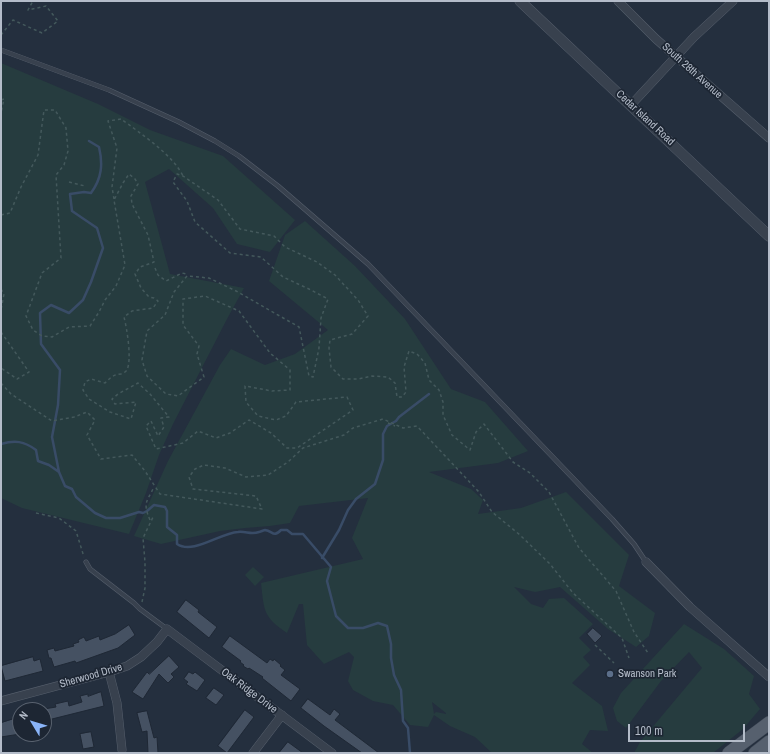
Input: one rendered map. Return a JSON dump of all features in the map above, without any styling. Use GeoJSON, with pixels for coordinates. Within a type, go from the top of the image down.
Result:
{"type":"FeatureCollection","features":[{"type":"Feature","properties":{"kind":"main road"},"geometry":{"type":"LineString","coordinates":[[729,753],[769,723]]}},
{"type":"Feature","properties":{"kind":"main road"},"geometry":{"type":"LineString","coordinates":[[755,753],[769,742]]}},
{"type":"Feature","properties":{"kind":"street","name":"Cedar Island Road"},"geometry":{"type":"LineString","coordinates":[[520,1],[769,236]]}},
{"type":"Feature","properties":{"kind":"street","name":"South 28th Avenue"},"geometry":{"type":"LineString","coordinates":[[618,1],[675,56],[769,138]]}},
{"type":"Feature","properties":{"kind":"street"},"geometry":{"type":"LineString","coordinates":[[631,105],[675,56],[733,1]]}},
{"type":"Feature","properties":{"kind":"street"},"geometry":{"type":"LineString","coordinates":[[646,562],[690,607],[769,677]]}},
{"type":"Feature","properties":{"kind":"street","name":"Sherwood Drive"},"geometry":{"type":"LineString","coordinates":[[1,701],[127,666],[141,657],[157,642],[167,629]]}},
{"type":"Feature","properties":{"kind":"street","name":"Oak Ridge Drive"},"geometry":{"type":"LineString","coordinates":[[167,629],[332,753]]}},
{"type":"Feature","properties":{"kind":"street"},"geometry":{"type":"LineString","coordinates":[[109,672],[117,703],[122,750]]}},
{"type":"Feature","properties":{"kind":"street"},"geometry":{"type":"LineString","coordinates":[[253,753],[282,715]]}},
{"type":"Feature","properties":{"kind":"lane"},"geometry":{"type":"LineString","coordinates":[[1,50],[109,90],[179,122],[215,141],[239,156],[278,186],[368,264],[612,519],[634,544],[646,562]]}},
{"type":"Feature","properties":{"kind":"lane"},"geometry":{"type":"LineString","coordinates":[[86,562],[90,569],[167,629]]}},
{"type":"Feature","properties":{"kind":"path"},"geometry":{"type":"LineString","coordinates":[[1,35],[13,20],[42,33],[58,21],[46,6],[28,10],[33,1]]}},
{"type":"Feature","properties":{"kind":"path"},"geometry":{"type":"LineString","coordinates":[[1,100],[4,99],[1,113]]}},
{"type":"Feature","properties":{"kind":"path"},"geometry":{"type":"LineString","coordinates":[[1,215],[10,213],[20,187],[38,155],[44,110],[55,110],[66,128],[68,151],[64,165],[56,175],[61,258],[42,273],[26,316],[33,330],[44,336],[52,337],[69,328],[90,326],[105,300],[116,286],[124,265],[112,187],[117,148],[108,121],[121,119],[154,144],[179,167],[183,176]]}},
{"type":"Feature","properties":{"kind":"path"},"geometry":{"type":"LineString","coordinates":[[114,200],[129,174],[138,184],[131,196],[132,204],[148,235],[154,262],[140,267],[135,274],[141,288],[149,297],[158,301],[154,308],[132,311],[124,317],[128,334],[127,371],[110,377],[105,383],[91,379],[85,382],[84,390],[89,399],[110,412],[131,419],[136,402],[115,404],[112,399],[138,383],[150,394],[169,417],[161,418],[164,427],[158,436],[152,421],[146,426],[156,448],[183,443],[198,431],[216,438],[230,433],[249,420],[271,433],[287,448],[297,448],[353,410],[347,397],[296,402],[286,416],[276,420],[258,416],[246,402],[245,386],[272,391],[290,390],[290,370],[270,353],[239,311],[205,296],[183,298],[183,325],[199,346],[197,354],[204,377],[178,396],[166,394],[147,376],[142,360],[147,331],[165,315],[174,292],[188,276],[209,278],[236,291],[299,328],[309,376],[313,377],[319,348],[321,318],[328,299],[283,277],[261,257],[230,252],[224,247],[195,222],[187,201],[173,182],[177,174],[183,176],[218,200],[240,229],[274,236],[285,247],[317,262],[336,275],[358,300],[368,316],[352,334],[330,340],[329,348],[331,367],[343,379],[358,379],[372,376],[388,377],[395,383],[397,397],[402,397],[406,392],[404,367],[409,351],[417,354],[425,363],[429,380],[439,390],[443,402],[443,415],[452,435],[470,450],[476,432],[484,424],[513,462],[530,473],[549,492],[579,548],[616,592],[634,632],[648,653]]}},
{"type":"Feature","properties":{"kind":"path"},"geometry":{"type":"LineString","coordinates":[[69,182],[85,186]]}},
{"type":"Feature","properties":{"kind":"path"},"geometry":{"type":"LineString","coordinates":[[155,268],[158,275],[166,281],[182,273],[186,274]]}},
{"type":"Feature","properties":{"kind":"path"},"geometry":{"type":"LineString","coordinates":[[1,289],[4,294],[1,310]]}},
{"type":"Feature","properties":{"kind":"path"},"geometry":{"type":"LineString","coordinates":[[1,332],[29,372],[17,379],[1,368]]}},
{"type":"Feature","properties":{"kind":"path"},"geometry":{"type":"LineString","coordinates":[[1,383],[11,394],[52,421],[74,417],[87,412],[95,420],[87,435],[101,459],[132,455],[145,470],[160,494],[262,509],[256,496],[193,489],[189,477],[196,469],[204,465],[226,468],[246,477],[268,475],[288,462],[303,448],[344,435],[360,425],[383,420],[394,426],[396,425],[404,428],[417,426],[479,492],[492,512],[520,535],[550,564],[573,593],[622,638],[629,658]]}},
{"type":"Feature","properties":{"kind":"path"},"geometry":{"type":"LineString","coordinates":[[150,522],[145,510],[146,503],[155,486]]}},
{"type":"Feature","properties":{"kind":"path"},"geometry":{"type":"LineString","coordinates":[[36,513],[59,518],[76,531],[86,562]]}},
{"type":"Feature","properties":{"kind":"path"},"geometry":{"type":"LineString","coordinates":[[140,609],[145,588],[143,538],[154,515]]}},
{"type":"Feature","properties":{"kind":"path"},"geometry":{"type":"LineString","coordinates":[[595,646],[614,663]]}},
{"type":"Feature","properties":{"kind":"green space"},"geometry":{"type":"Polygon","coordinates":[[[1,63],[98,104],[150,130],[223,156],[295,220],[270,252],[237,244],[213,208],[169,169],[145,182],[170,274],[244,288],[173,424],[159,455],[146,493],[129,534],[22,508],[1,498],[1,63]]]}},
{"type":"Feature","properties":{"kind":"green space"},"geometry":{"type":"Polygon","coordinates":[[[305,221],[355,266],[405,319],[451,389],[485,402],[528,451],[498,463],[429,472],[471,489],[483,500],[478,514],[521,508],[566,492],[629,555],[619,586],[655,613],[649,636],[636,647],[608,629],[560,587],[535,592],[514,587],[531,604],[543,608],[549,599],[564,598],[593,624],[579,638],[591,650],[583,657],[590,665],[572,683],[602,706],[608,731],[590,730],[582,744],[593,753],[492,753],[475,737],[450,726],[434,715],[428,727],[410,725],[393,705],[373,701],[353,690],[348,681],[354,657],[349,652],[324,664],[307,645],[303,604],[299,604],[287,633],[273,622],[264,606],[261,583],[363,559],[352,538],[368,498],[299,506],[290,523],[220,531],[161,544],[134,536],[168,461],[220,365],[231,349],[265,365],[295,354],[328,330],[269,281],[285,235],[305,221]],[[432,702],[434,714],[436,712],[446,713],[432,702]]]}},
{"type":"Feature","properties":{"kind":"green space"},"geometry":{"type":"Polygon","coordinates":[[[253,567],[264,577],[255,586],[245,575],[253,567]]]}},
{"type":"Feature","properties":{"kind":"green space"},"geometry":{"type":"Polygon","coordinates":[[[684,624],[724,649],[754,676],[749,694],[760,709],[743,729],[713,753],[634,753],[640,742],[702,668],[689,652],[661,681],[626,728],[617,721],[613,708],[621,693],[684,624]]]}},
{"type":"Feature","properties":{"kind":"building"},"geometry":{"type":"Polygon","coordinates":[[[186,600],[217,627],[209,638],[177,612],[186,600]]]}},
{"type":"Feature","properties":{"kind":"building"},"geometry":{"type":"Polygon","coordinates":[[[129,625],[135,635],[118,648],[76,663],[75,661],[54,667],[51,658],[49,658],[47,650],[54,648],[55,651],[74,646],[73,644],[79,642],[78,640],[84,637],[86,641],[99,636],[100,640],[115,634],[129,625]]]}},
{"type":"Feature","properties":{"kind":"building"},"geometry":{"type":"Polygon","coordinates":[[[593,628],[602,636],[595,643],[587,634],[593,628]]]}},
{"type":"Feature","properties":{"kind":"building"},"geometry":{"type":"Polygon","coordinates":[[[230,636],[267,663],[270,659],[273,661],[274,659],[281,665],[280,666],[285,670],[281,675],[300,689],[291,701],[262,678],[263,677],[243,666],[244,665],[240,662],[241,661],[222,647],[230,636]]]}},
{"type":"Feature","properties":{"kind":"building"},"geometry":{"type":"Polygon","coordinates":[[[169,656],[179,667],[171,674],[174,677],[168,683],[159,674],[143,699],[132,692],[147,672],[149,674],[169,656]]]}},
{"type":"Feature","properties":{"kind":"building"},"geometry":{"type":"Polygon","coordinates":[[[33,657],[34,661],[40,659],[43,671],[5,681],[1,666],[33,657]]]}},
{"type":"Feature","properties":{"kind":"building"},"geometry":{"type":"Polygon","coordinates":[[[189,672],[193,674],[195,672],[205,680],[197,691],[186,684],[188,682],[184,679],[189,672]]]}},
{"type":"Feature","properties":{"kind":"building"},"geometry":{"type":"Polygon","coordinates":[[[214,688],[224,695],[216,705],[206,698],[214,688]]]}},
{"type":"Feature","properties":{"kind":"building"},"geometry":{"type":"Polygon","coordinates":[[[101,692],[104,706],[52,719],[52,708],[56,707],[55,704],[68,701],[69,706],[82,702],[80,696],[88,694],[88,696],[101,692]]]}},
{"type":"Feature","properties":{"kind":"building"},"geometry":{"type":"Polygon","coordinates":[[[308,699],[330,715],[334,709],[340,714],[335,720],[379,753],[362,753],[324,726],[301,708],[308,699]]]}},
{"type":"Feature","properties":{"kind":"building"},"geometry":{"type":"Polygon","coordinates":[[[245,710],[254,717],[227,753],[218,746],[245,710]]]}},
{"type":"Feature","properties":{"kind":"building"},"geometry":{"type":"Polygon","coordinates":[[[147,711],[154,738],[157,737],[158,753],[148,753],[147,731],[142,732],[137,713],[147,711]]]}},
{"type":"Feature","properties":{"kind":"building"},"geometry":{"type":"Polygon","coordinates":[[[12,720],[12,735],[1,737],[1,723],[12,720]]]}},
{"type":"Feature","properties":{"kind":"building"},"geometry":{"type":"Polygon","coordinates":[[[91,732],[94,747],[83,749],[80,734],[91,732]]]}},
{"type":"Feature","properties":{"kind":"building"},"geometry":{"type":"Polygon","coordinates":[[[288,742],[303,753],[279,753],[288,742]]]}},
{"type":"Feature","properties":{"kind":"waterway"},"geometry":{"type":"LineString","coordinates":[[59,472],[52,437],[58,405],[60,370],[41,344],[40,313],[51,305],[69,313],[83,300],[103,248],[97,228],[72,211],[70,194],[84,192],[91,193],[101,171],[99,147],[89,141]]}},
{"type":"Feature","properties":{"kind":"waterway"},"geometry":{"type":"LineString","coordinates":[[322,558],[339,530],[348,510],[356,499],[375,484],[383,460],[383,434],[387,426],[396,421],[429,394]]}},
{"type":"Feature","properties":{"kind":"waterway"},"geometry":{"type":"LineString","coordinates":[[1,444],[19,442],[36,450],[38,461],[49,465],[59,472],[65,486],[72,489],[76,497],[95,513],[106,518],[120,518],[139,512],[143,513],[154,505],[165,507],[167,511],[167,527],[177,535],[177,544],[183,547],[199,545],[231,533],[238,532],[253,533],[265,530],[276,534],[281,530],[287,530],[292,534],[303,534],[331,567],[327,581],[336,616],[348,628],[363,628],[378,623],[387,626],[391,644],[391,658],[394,675],[401,690],[403,721],[408,728],[410,753]]}},
{"type":"Feature","properties":{"kind":"place","name":"Swanson Park"},"geometry":{"type":"Point","coordinates":[610,674]}}]}
